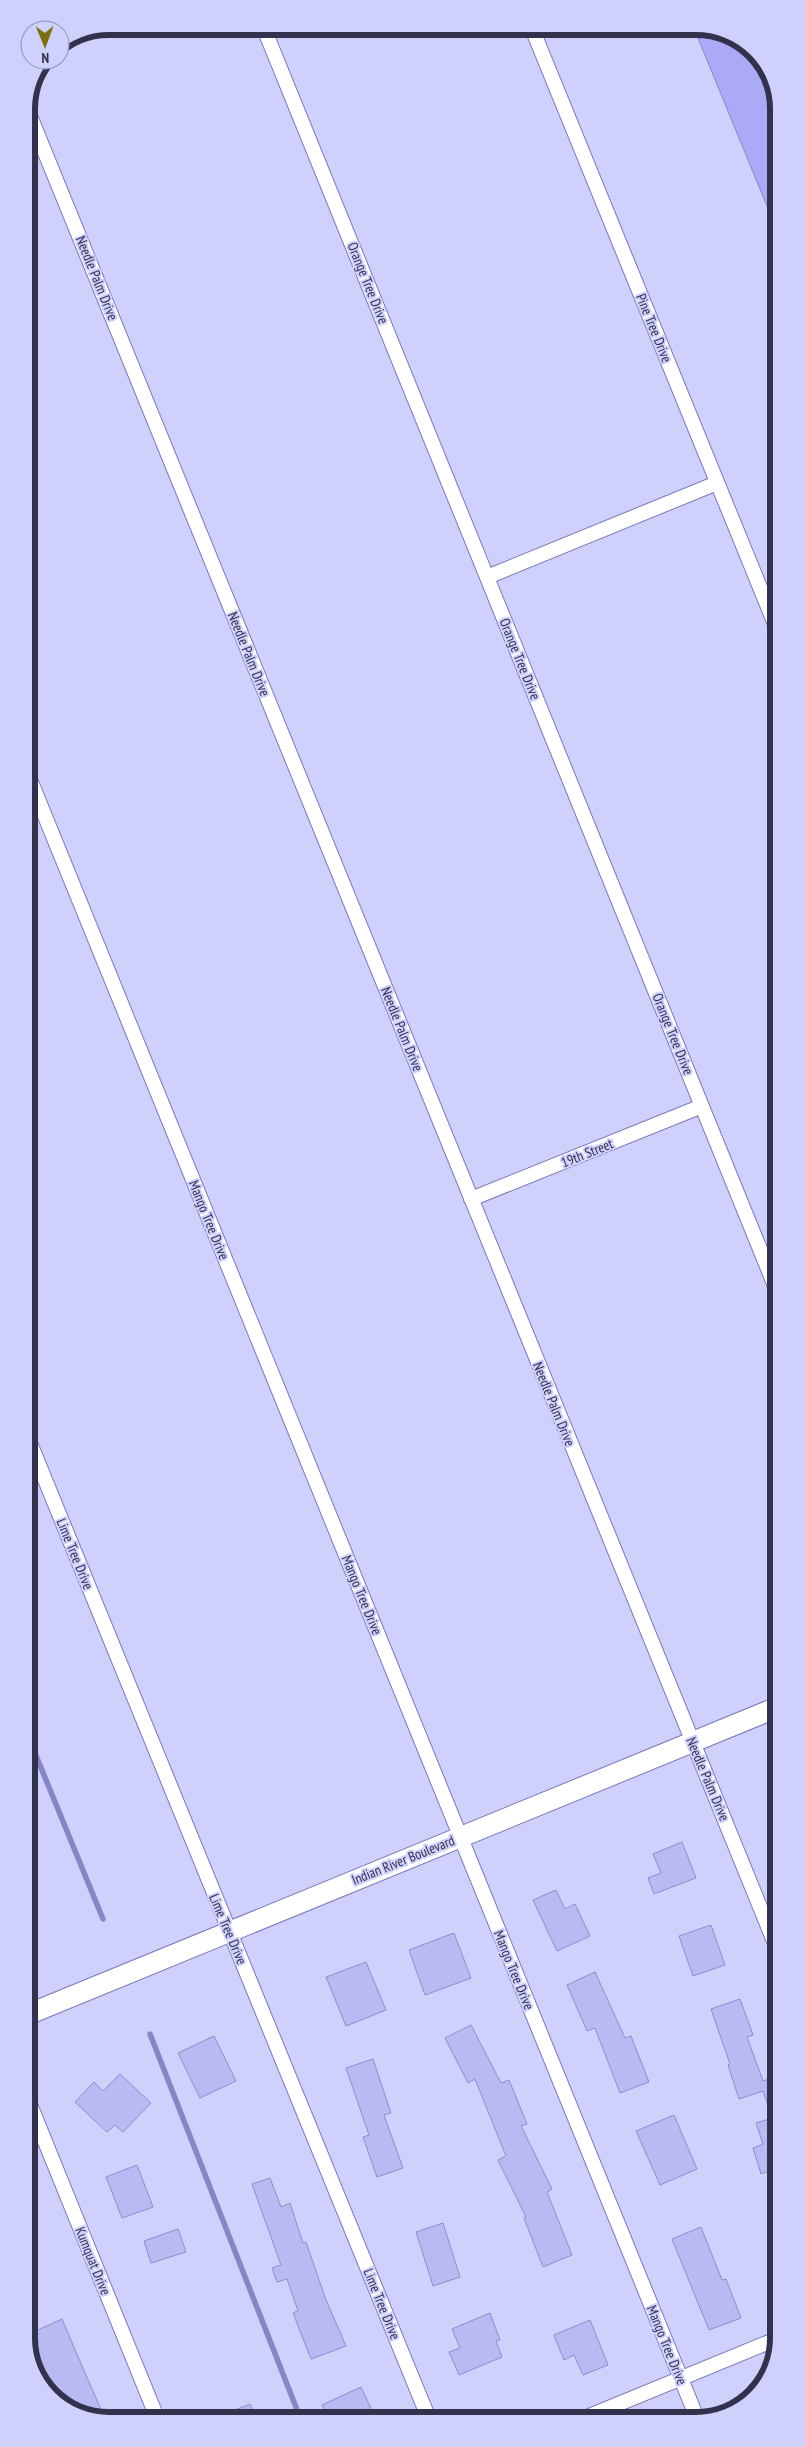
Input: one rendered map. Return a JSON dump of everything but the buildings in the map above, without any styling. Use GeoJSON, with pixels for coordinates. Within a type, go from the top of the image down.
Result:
{"type":"FeatureCollection","features":[{"type":"Feature","properties":{"kind":"main road","name":"Indian River Boulevard"},"geometry":{"type":"LineString","coordinates":[[35,2012],[770,1710]]}},
{"type":"Feature","properties":{"kind":"street","name":"Orange Tree Drive"},"geometry":{"type":"LineString","coordinates":[[267,35],[770,1272]]}},
{"type":"Feature","properties":{"kind":"street","name":"Pine Tree Drive"},"geometry":{"type":"LineString","coordinates":[[536,35],[770,612]]}},
{"type":"Feature","properties":{"kind":"street","name":"Needle Palm Drive"},"geometry":{"type":"LineString","coordinates":[[35,128],[770,1932]]}},
{"type":"Feature","properties":{"kind":"street"},"geometry":{"type":"LineString","coordinates":[[487,577],[717,483]]}},
{"type":"Feature","properties":{"kind":"street","name":"Mango Tree Drive"},"geometry":{"type":"LineString","coordinates":[[35,792],[694,2412]]}},
{"type":"Feature","properties":{"kind":"street","name":"19th Street"},"geometry":{"type":"LineString","coordinates":[[471,1200],[702,1106]]}},
{"type":"Feature","properties":{"kind":"street","name":"Lime Tree Drive"},"geometry":{"type":"LineString","coordinates":[[35,1455],[426,2412]]}},
{"type":"Feature","properties":{"kind":"street","name":"Kumquat Drive"},"geometry":{"type":"LineString","coordinates":[[35,2117],[155,2412]]}},
{"type":"Feature","properties":{"kind":"street"},"geometry":{"type":"LineString","coordinates":[[599,2412],[770,2342]]}},
{"type":"Feature","properties":{"kind":"water"},"geometry":{"type":"Polygon","coordinates":[[[697,35],[711,36],[741,50],[752,60],[764,80],[770,109],[770,213],[697,35]]]}},
{"type":"Feature","properties":{"kind":"waterway"},"geometry":{"type":"LineString","coordinates":[[35,1753],[103,1919]]}},
{"type":"Feature","properties":{"kind":"waterway"},"geometry":{"type":"LineString","coordinates":[[150,2034],[298,2412]]}}]}
